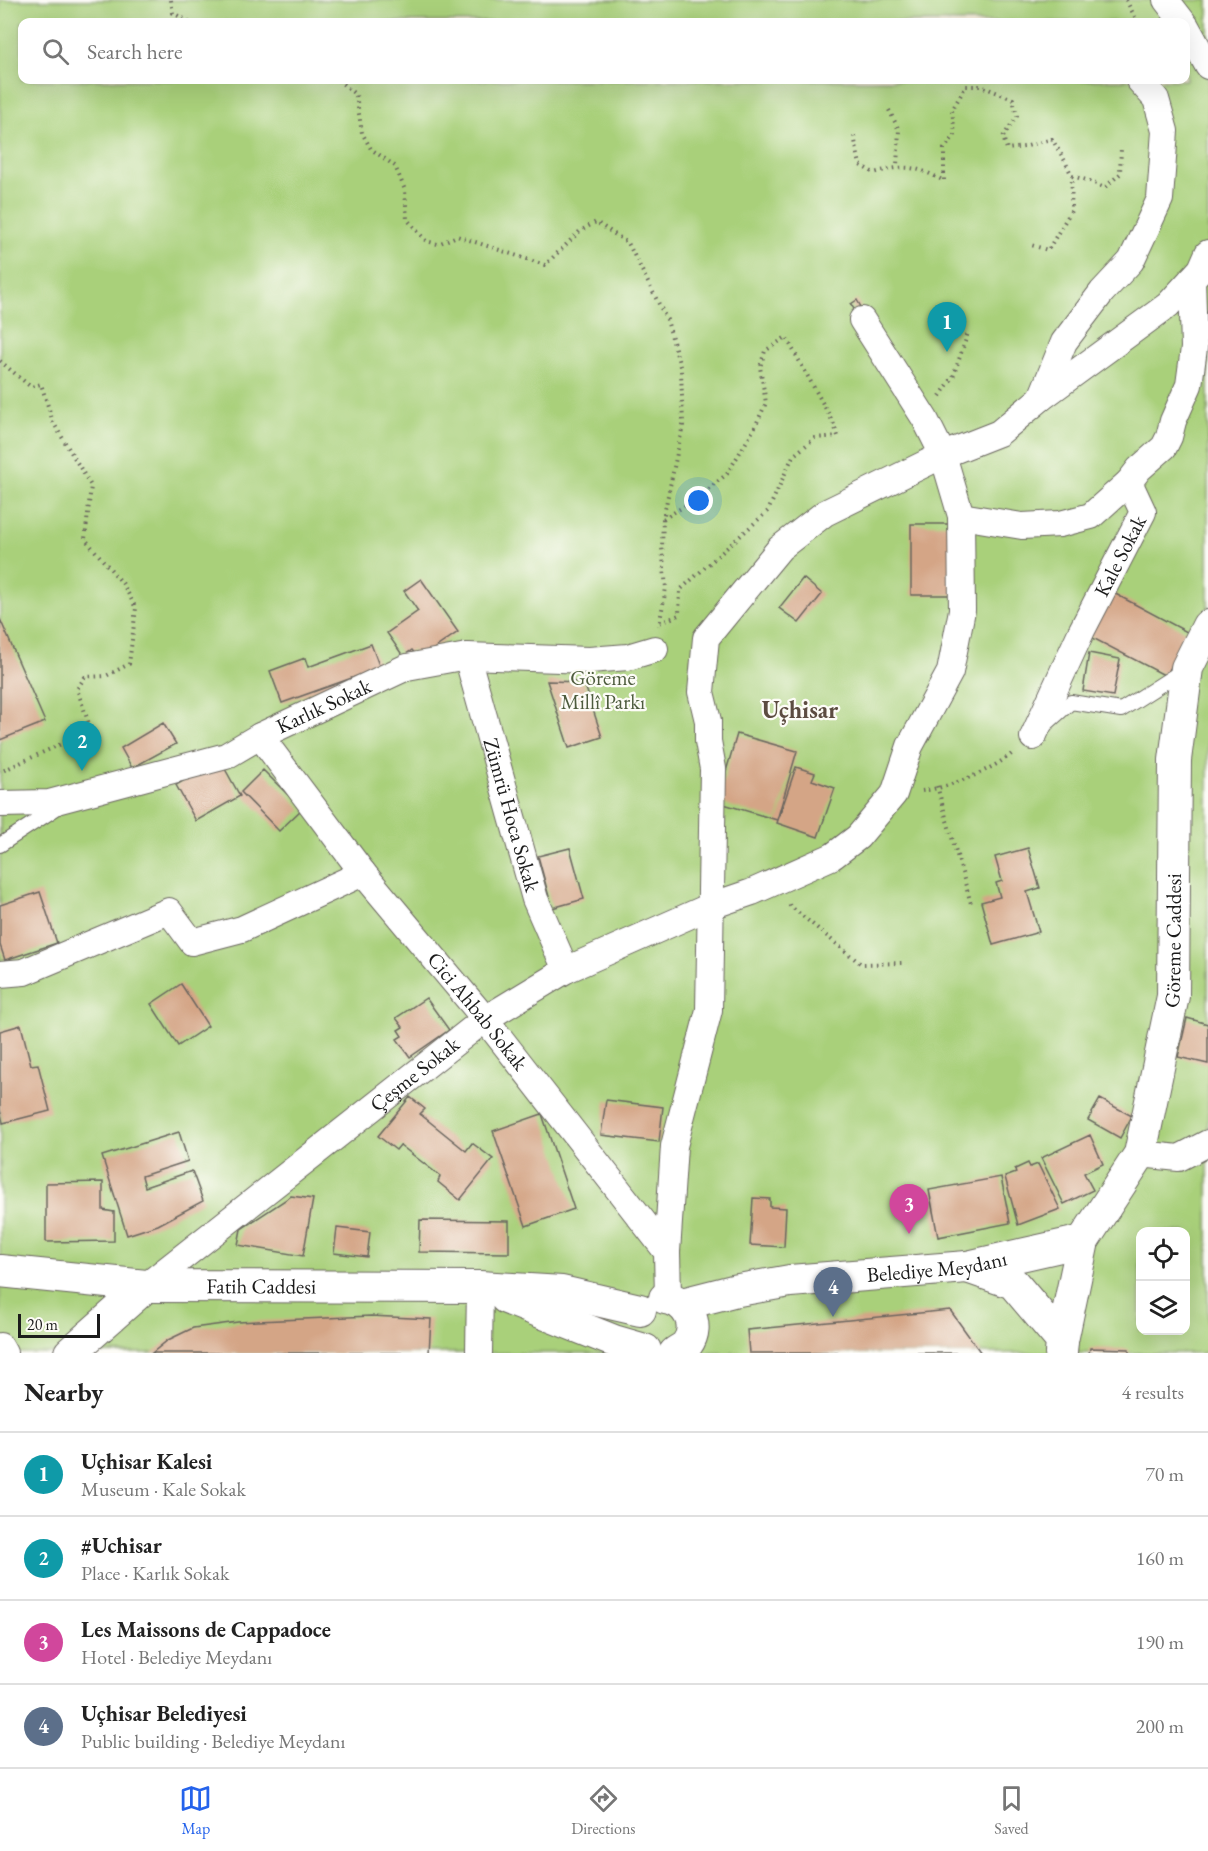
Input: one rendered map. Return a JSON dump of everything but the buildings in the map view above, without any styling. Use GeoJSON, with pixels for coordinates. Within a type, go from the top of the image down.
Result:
{"type":"FeatureCollection","features":[{"type":"Feature","properties":{"kind":"street"},"geometry":{"type":"LineString","coordinates":[[1166,0],[1180,18]]}},
{"type":"Feature","properties":{"kind":"street"},"geometry":{"type":"LineString","coordinates":[[1190,34],[1208,66]]}},
{"type":"Feature","properties":{"kind":"street"},"geometry":{"type":"LineString","coordinates":[[1041,398],[1064,342],[1102,292],[1131,261],[1160,199],[1165,131],[1156,99],[1142,84]]}},
{"type":"Feature","properties":{"kind":"street"},"geometry":{"type":"LineString","coordinates":[[675,1301],[652,1300],[640,1310],[634,1324],[636,1338],[658,1352],[686,1346],[692,1333],[691,1317],[675,1301],[667,1252],[674,1146],[709,1010],[713,768],[708,741],[708,721],[700,692],[706,638],[780,548],[825,513],[943,454],[999,433],[1041,398],[1168,305],[1201,269],[1208,253]]}},
{"type":"Feature","properties":{"kind":"street","name":"Kale Sokak"},"geometry":{"type":"LineString","coordinates":[[1033,737],[1082,630],[1143,512],[1129,482],[1164,447],[1189,385],[1194,348],[1192,279]]}},
{"type":"Feature","properties":{"kind":"street"},"geometry":{"type":"LineString","coordinates":[[862,320],[925,419],[943,454],[961,516],[962,610],[950,672],[910,746],[894,794]]}},
{"type":"Feature","properties":{"kind":"street"},"geometry":{"type":"LineString","coordinates":[[961,516],[1022,526],[1060,524],[1090,516],[1129,482]]}},
{"type":"Feature","properties":{"kind":"street","name":"Göreme Caddesi"},"geometry":{"type":"LineString","coordinates":[[1083,1241],[1140,1154],[1173,996],[1175,760],[1187,668],[1208,626]]}},
{"type":"Feature","properties":{"kind":"street","name":"Karlık Sokak"},"geometry":{"type":"LineString","coordinates":[[0,804],[49,803],[226,756],[260,736],[407,667],[467,656],[589,660],[628,657],[655,649]]}},
{"type":"Feature","properties":{"kind":"street","name":"Zümrü Hoca Sokak"},"geometry":{"type":"LineString","coordinates":[[467,656],[535,899],[566,970]]}},
{"type":"Feature","properties":{"kind":"street","name":"Cici Ahbab Sokak"},"geometry":{"type":"LineString","coordinates":[[260,736],[363,873],[485,1019],[667,1252]]}},
{"type":"Feature","properties":{"kind":"street","name":"Çeşme Sokak"},"geometry":{"type":"LineString","coordinates":[[146,1286],[485,1019],[566,970],[711,906],[752,892],[833,856],[858,837],[894,794]]}},
{"type":"Feature","properties":{"kind":"street"},"geometry":{"type":"LineString","coordinates":[[0,974],[24,972],[169,911],[192,942],[242,929],[363,873]]}},
{"type":"Feature","properties":{"kind":"street"},"geometry":{"type":"LineString","coordinates":[[1140,1154],[1179,1158],[1208,1143]]}},
{"type":"Feature","properties":{"kind":"street"},"geometry":{"type":"LineString","coordinates":[[1062,1347],[1083,1241]]}},
{"type":"Feature","properties":{"kind":"street","name":"Belediye Meydanı"},"geometry":{"type":"LineString","coordinates":[[675,1301],[790,1281],[967,1267],[1083,1241]]}},
{"type":"Feature","properties":{"kind":"street"},"geometry":{"type":"LineString","coordinates":[[967,1267],[1013,1283],[1062,1347]]}},
{"type":"Feature","properties":{"kind":"street","name":"Fatih Caddesi"},"geometry":{"type":"LineString","coordinates":[[0,1270],[146,1286],[480,1287],[562,1292],[640,1310]]}},
{"type":"Feature","properties":{"kind":"street"},"geometry":{"type":"LineString","coordinates":[[70,1353],[146,1286]]}},
{"type":"Feature","properties":{"kind":"street"},"geometry":{"type":"LineString","coordinates":[[479,1353],[480,1287]]}},
{"type":"Feature","properties":{"kind":"street","name":"Fatih Caddesi"},"geometry":{"type":"LineString","coordinates":[[480,1287],[614,1341],[658,1352]]}},
{"type":"Feature","properties":{"kind":"street"},"geometry":{"type":"LineString","coordinates":[[0,1346],[3,1353]]}},
{"type":"Feature","properties":{"kind":"lane"},"geometry":{"type":"LineString","coordinates":[[1033,737],[1071,702],[1121,710],[1187,668]]}},
{"type":"Feature","properties":{"kind":"lane"},"geometry":{"type":"LineString","coordinates":[[0,845],[75,796]]}},
{"type":"Feature","properties":{"kind":"path"},"geometry":{"type":"LineString","coordinates":[[171,0],[173,12],[183,18]]}},
{"type":"Feature","properties":{"kind":"path"},"geometry":{"type":"LineString","coordinates":[[1126,0],[1135,18]]}},
{"type":"Feature","properties":{"kind":"path"},"geometry":{"type":"LineString","coordinates":[[343,84],[356,95],[363,133],[371,149],[395,166],[405,190],[407,219],[426,241],[438,244],[457,236],[545,265],[580,231],[596,222],[628,243],[667,320],[681,370],[683,425],[663,519],[662,547],[666,588],[655,649]]}},
{"type":"Feature","properties":{"kind":"path"},"geometry":{"type":"LineString","coordinates":[[854,136],[860,165],[874,173],[897,166],[923,170],[944,181],[944,149],[955,135],[951,110],[966,86],[981,86],[1012,99],[1017,116],[1003,137],[1007,149],[1052,139],[1072,176],[1071,211],[1048,250],[1031,244]]}},
{"type":"Feature","properties":{"kind":"path"},"geometry":{"type":"LineString","coordinates":[[889,110],[899,130],[897,166]]}},
{"type":"Feature","properties":{"kind":"path"},"geometry":{"type":"LineString","coordinates":[[1072,176],[1104,188],[1120,174],[1121,147]]}},
{"type":"Feature","properties":{"kind":"path"},"geometry":{"type":"LineString","coordinates":[[952,377],[968,333]]}},
{"type":"Feature","properties":{"kind":"path"},"geometry":{"type":"LineString","coordinates":[[660,623],[679,615],[680,590],[768,511],[793,456],[815,438],[838,436],[833,422],[786,337],[765,351],[760,367],[766,403],[754,429],[727,474],[693,501],[663,519]]}},
{"type":"Feature","properties":{"kind":"path"},"geometry":{"type":"LineString","coordinates":[[0,361],[31,387],[41,384],[53,422],[91,486],[85,539],[123,584],[136,608],[129,664],[106,676],[85,677],[77,689],[90,727],[81,735],[0,772]]}},
{"type":"Feature","properties":{"kind":"path"},"geometry":{"type":"LineString","coordinates":[[894,794],[926,790],[966,778],[1003,761],[1033,737]]}},
{"type":"Feature","properties":{"kind":"path"},"geometry":{"type":"LineString","coordinates":[[938,786],[972,907]]}},
{"type":"Feature","properties":{"kind":"path"},"geometry":{"type":"LineString","coordinates":[[752,892],[775,893],[861,964],[905,963]]}},
{"type":"Feature","properties":{"kind":"green space","name":"Göreme Millî Parkı"},"geometry":{"type":"Polygon","coordinates":[[[0,0],[1208,0],[1208,1353],[0,1353],[0,0]]]}},
{"type":"Feature","properties":{"kind":"place","name":"Uçhisar Kalesi"},"geometry":{"type":"Point","coordinates":[947,352]}},
{"type":"Feature","properties":{"kind":"place","name":"#Uchisar"},"geometry":{"type":"Point","coordinates":[82,771]}},
{"type":"Feature","properties":{"kind":"place","name":"Les Maissons de Cappadoce"},"geometry":{"type":"Point","coordinates":[909,1234]}},
{"type":"Feature","properties":{"kind":"place","name":"Uçhisar Belediyesi"},"geometry":{"type":"Point","coordinates":[833,1317]}},
{"type":"Feature","properties":{"kind":"district","name":"Uçhisar"},"geometry":{"type":"Point","coordinates":[800,710]}}]}
